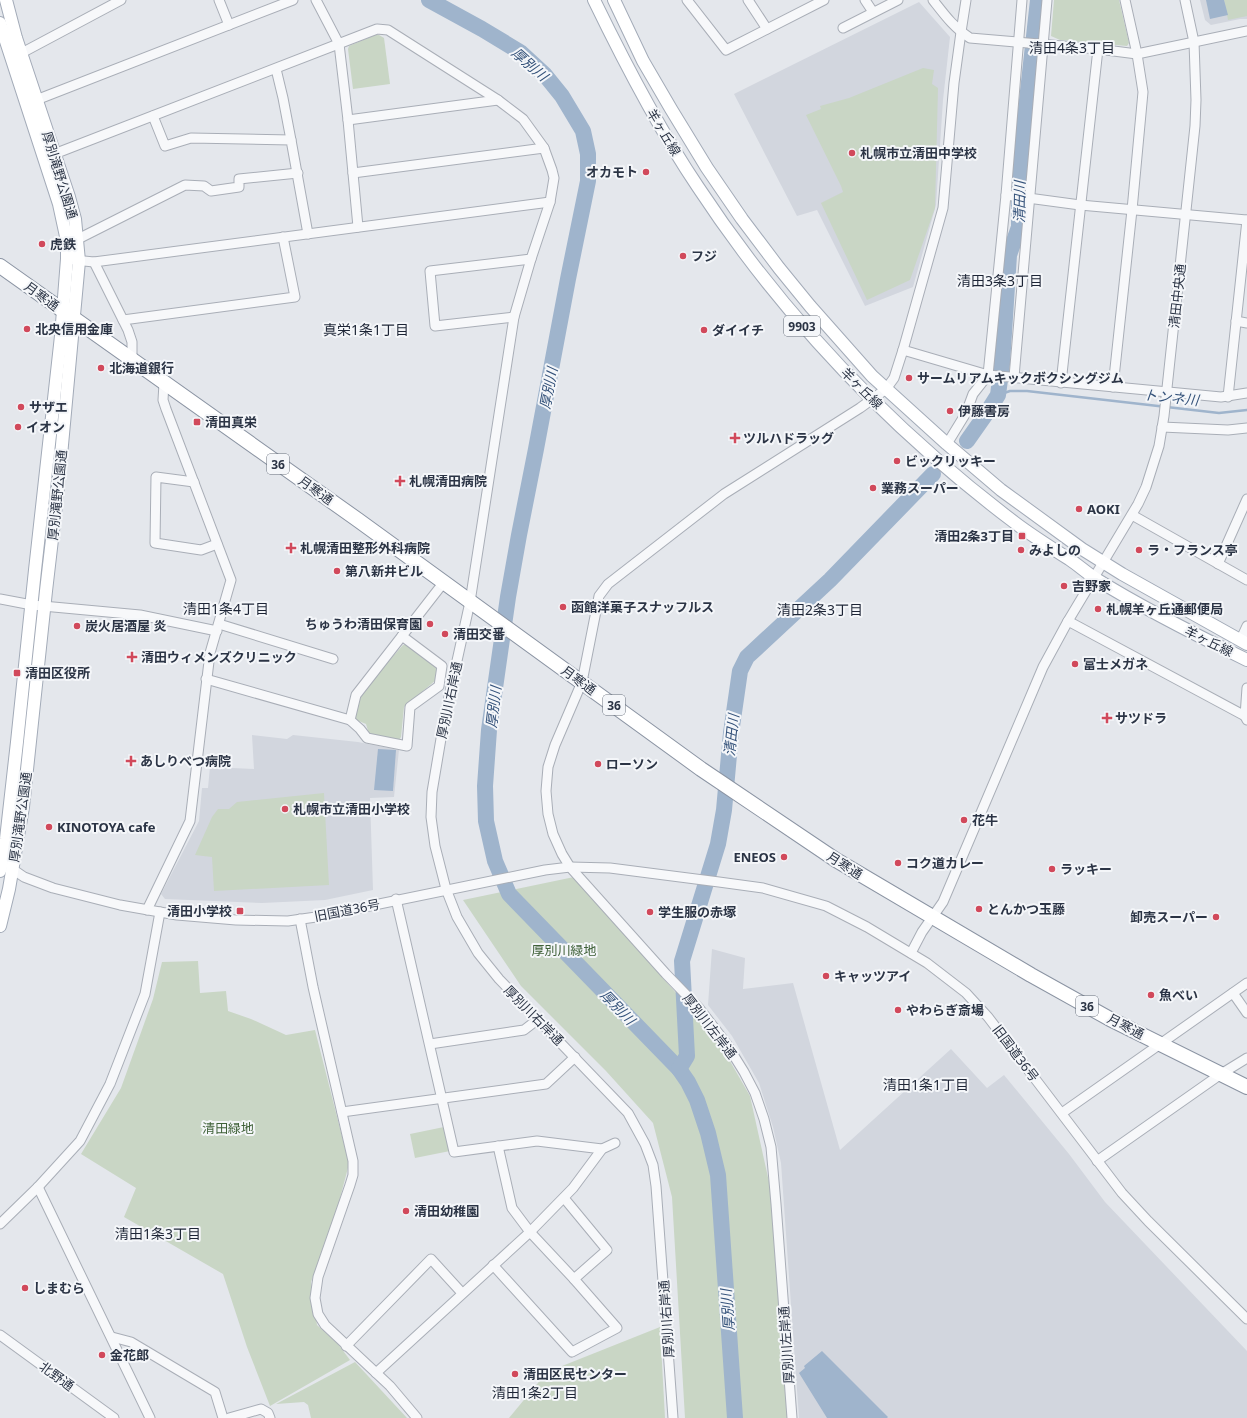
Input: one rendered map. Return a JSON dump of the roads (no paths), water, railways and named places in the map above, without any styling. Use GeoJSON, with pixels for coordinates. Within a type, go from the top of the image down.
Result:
{"type":"FeatureCollection","features":[{"type":"Feature","properties":{"kind":"highway","name":"月寒通"},"geometry":{"type":"LineString","coordinates":[[0,266],[444,582],[701,769],[836,860],[932,918],[1110,1019],[1247,1087]]}},
{"type":"Feature","properties":{"kind":"main road","name":"厚別滝野公園通"},"geometry":{"type":"LineString","coordinates":[[6,0],[16,55]]}},
{"type":"Feature","properties":{"kind":"main road","name":"羊ヶ丘線"},"geometry":{"type":"LineString","coordinates":[[594,0],[618,50],[659,125],[698,188],[763,277],[803,326],[858,387],[935,458],[1016,524],[1095,578],[1188,632],[1247,660]]}},
{"type":"Feature","properties":{"kind":"main road","name":"羊ヶ丘線"},"geometry":{"type":"LineString","coordinates":[[614,0],[643,60],[707,168],[778,268],[872,376],[947,444],[1001,490],[1082,549],[1129,578],[1244,643]]}},
{"type":"Feature","properties":{"kind":"main road","name":"厚別滝野公園通"},"geometry":{"type":"LineString","coordinates":[[0,23],[16,55],[49,157],[67,241],[73,260]]}},
{"type":"Feature","properties":{"kind":"main road","name":"厚別滝野公園通"},"geometry":{"type":"LineString","coordinates":[[0,926],[13,870],[23,807],[44,606],[60,476],[73,260],[78,239],[75,219],[69,197],[49,157]]}},
{"type":"Feature","properties":{"kind":"main road","name":"厚別滝野公園通"},"geometry":{"type":"LineString","coordinates":[[1,865],[15,763],[46,475],[69,315]]}},
{"type":"Feature","properties":{"kind":"main road"},"geometry":{"type":"LineString","coordinates":[[46,475],[60,476]]}},
{"type":"Feature","properties":{"kind":"street"},"geometry":{"type":"LineString","coordinates":[[16,55],[121,0]]}},
{"type":"Feature","properties":{"kind":"street"},"geometry":{"type":"LineString","coordinates":[[219,0],[229,25]]}},
{"type":"Feature","properties":{"kind":"street"},"geometry":{"type":"LineString","coordinates":[[32,102],[293,0]]}},
{"type":"Feature","properties":{"kind":"street"},"geometry":{"type":"LineString","coordinates":[[316,0],[339,44],[358,227]]}},
{"type":"Feature","properties":{"kind":"street"},"geometry":{"type":"LineString","coordinates":[[687,0],[726,50],[767,29],[808,4],[824,0]]}},
{"type":"Feature","properties":{"kind":"street"},"geometry":{"type":"LineString","coordinates":[[748,0],[767,29]]}},
{"type":"Feature","properties":{"kind":"street"},"geometry":{"type":"LineString","coordinates":[[865,0],[873,12]]}},
{"type":"Feature","properties":{"kind":"street"},"geometry":{"type":"LineString","coordinates":[[843,28],[898,0]]}},
{"type":"Feature","properties":{"kind":"street"},"geometry":{"type":"LineString","coordinates":[[933,0],[960,32],[970,38],[1098,49],[1137,54],[1247,31]]}},
{"type":"Feature","properties":{"kind":"street"},"geometry":{"type":"LineString","coordinates":[[886,389],[894,378],[903,350],[943,208],[960,32],[966,0]]}},
{"type":"Feature","properties":{"kind":"street"},"geometry":{"type":"LineString","coordinates":[[947,444],[966,413],[973,394],[992,375],[1009,196],[1021,43],[1022,0]]}},
{"type":"Feature","properties":{"kind":"street"},"geometry":{"type":"LineString","coordinates":[[1010,376],[1042,44],[1048,0]]}},
{"type":"Feature","properties":{"kind":"street"},"geometry":{"type":"LineString","coordinates":[[1113,387],[1143,92],[1137,54],[1125,0]]}},
{"type":"Feature","properties":{"kind":"street","name":"清田中央通"},"geometry":{"type":"LineString","coordinates":[[911,952],[942,902],[1043,667],[1068,621],[1132,515],[1146,487],[1159,446],[1164,416],[1186,215],[1196,100],[1194,42],[1185,0]]}},
{"type":"Feature","properties":{"kind":"street","name":"厚別川右岸通"},"geometry":{"type":"LineString","coordinates":[[49,157],[377,29],[388,30],[498,100],[523,119],[544,148],[554,178],[550,202],[514,317],[476,606],[447,708],[432,792],[431,817],[435,846],[446,890],[457,917],[478,953],[499,979],[537,1020],[575,1056],[628,1113],[645,1144],[653,1165],[656,1186],[672,1418]]}},
{"type":"Feature","properties":{"kind":"street"},"geometry":{"type":"LineString","coordinates":[[1061,383],[1098,49]]}},
{"type":"Feature","properties":{"kind":"street"},"geometry":{"type":"LineString","coordinates":[[276,69],[298,173],[308,234]]}},
{"type":"Feature","properties":{"kind":"street"},"geometry":{"type":"LineString","coordinates":[[348,120],[498,100]]}},
{"type":"Feature","properties":{"kind":"street"},"geometry":{"type":"LineString","coordinates":[[153,116],[165,146],[191,138],[291,140]]}},
{"type":"Feature","properties":{"kind":"street"},"geometry":{"type":"LineString","coordinates":[[353,173],[544,148]]}},
{"type":"Feature","properties":{"kind":"street"},"geometry":{"type":"LineString","coordinates":[[78,239],[185,185],[204,186],[210,191],[239,186],[239,179],[298,173]]}},
{"type":"Feature","properties":{"kind":"street"},"geometry":{"type":"LineString","coordinates":[[1009,196],[1080,205],[1247,220],[1244,277],[1236,321],[1228,397]]}},
{"type":"Feature","properties":{"kind":"street"},"geometry":{"type":"LineString","coordinates":[[73,260],[94,262],[550,202]]}},
{"type":"Feature","properties":{"kind":"street"},"geometry":{"type":"LineString","coordinates":[[123,320],[295,296],[283,237]]}},
{"type":"Feature","properties":{"kind":"street"},"geometry":{"type":"LineString","coordinates":[[514,317],[435,326],[430,271],[531,259]]}},
{"type":"Feature","properties":{"kind":"street"},"geometry":{"type":"LineString","coordinates":[[94,262],[123,320],[132,342],[132,359]]}},
{"type":"Feature","properties":{"kind":"street"},"geometry":{"type":"LineString","coordinates":[[1236,321],[1247,323]]}},
{"type":"Feature","properties":{"kind":"street"},"geometry":{"type":"LineString","coordinates":[[903,350],[992,375],[1113,387],[1166,396],[1228,397],[1247,393]]}},
{"type":"Feature","properties":{"kind":"street"},"geometry":{"type":"LineString","coordinates":[[147,910],[190,821],[210,653],[231,580],[163,400],[164,383]]}},
{"type":"Feature","properties":{"kind":"street","name":"厚別川左岸通"},"geometry":{"type":"LineString","coordinates":[[792,1418],[771,1146],[764,1119],[755,1094],[744,1072],[726,1043],[699,1008],[666,974],[570,867],[553,834],[548,814],[546,791],[548,767],[555,745],[582,682],[599,596],[608,584],[724,494],[886,389]]}},
{"type":"Feature","properties":{"kind":"street"},"geometry":{"type":"LineString","coordinates":[[1162,427],[1228,430],[1247,428]]}},
{"type":"Feature","properties":{"kind":"street"},"geometry":{"type":"LineString","coordinates":[[194,482],[156,477],[155,543],[201,550],[217,544]]}},
{"type":"Feature","properties":{"kind":"street"},"geometry":{"type":"LineString","coordinates":[[1218,564],[1247,499]]}},
{"type":"Feature","properties":{"kind":"street"},"geometry":{"type":"LineString","coordinates":[[1132,515],[1247,580]]}},
{"type":"Feature","properties":{"kind":"street"},"geometry":{"type":"LineString","coordinates":[[350,720],[356,696],[444,582]]}},
{"type":"Feature","properties":{"kind":"street"},"geometry":{"type":"LineString","coordinates":[[0,599],[32,605],[140,615],[218,627],[333,659]]}},
{"type":"Feature","properties":{"kind":"street"},"geometry":{"type":"LineString","coordinates":[[1068,621],[1246,718],[1247,688]]}},
{"type":"Feature","properties":{"kind":"street"},"geometry":{"type":"LineString","coordinates":[[1244,643],[1247,626]]}},
{"type":"Feature","properties":{"kind":"street"},"geometry":{"type":"LineString","coordinates":[[206,679],[350,720],[367,738],[407,746],[410,707],[439,686],[442,666],[402,636]]}},
{"type":"Feature","properties":{"kind":"street","name":"旧国道36号"},"geometry":{"type":"LineString","coordinates":[[1,865],[24,877],[53,888],[120,905],[177,915],[236,920],[288,921],[346,911],[396,899],[545,870],[570,867],[610,868],[763,888],[826,906],[911,952],[970,998],[988,1017],[1097,1161],[1148,1221],[1247,1319]]}},
{"type":"Feature","properties":{"kind":"street"},"geometry":{"type":"LineString","coordinates":[[396,899],[454,1152],[537,1141],[602,1149]]}},
{"type":"Feature","properties":{"kind":"street"},"geometry":{"type":"LineString","coordinates":[[0,1224],[38,1187],[80,1141],[110,1084],[146,994],[160,912]]}},
{"type":"Feature","properties":{"kind":"street"},"geometry":{"type":"LineString","coordinates":[[300,919],[313,987],[352,1155],[353,1175],[318,1277],[315,1298],[318,1314],[325,1325],[390,1386],[417,1418]]}},
{"type":"Feature","properties":{"kind":"street"},"geometry":{"type":"LineString","coordinates":[[1062,1113],[1247,983]]}},
{"type":"Feature","properties":{"kind":"street"},"geometry":{"type":"LineString","coordinates":[[1233,993],[1247,1013]]}},
{"type":"Feature","properties":{"kind":"street"},"geometry":{"type":"LineString","coordinates":[[430,1044],[524,1030],[537,1020]]}},
{"type":"Feature","properties":{"kind":"street"},"geometry":{"type":"LineString","coordinates":[[342,1112],[546,1084],[575,1056]]}},
{"type":"Feature","properties":{"kind":"street"},"geometry":{"type":"LineString","coordinates":[[1097,1161],[1220,1074],[1247,1058]]}},
{"type":"Feature","properties":{"kind":"street"},"geometry":{"type":"LineString","coordinates":[[376,1373],[530,1232],[564,1198],[602,1149],[615,1143]]}},
{"type":"Feature","properties":{"kind":"street"},"geometry":{"type":"LineString","coordinates":[[493,1265],[572,1352],[617,1328],[530,1232],[512,1208],[498,1146]]}},
{"type":"Feature","properties":{"kind":"street"},"geometry":{"type":"LineString","coordinates":[[38,1187],[150,1418]]}},
{"type":"Feature","properties":{"kind":"street"},"geometry":{"type":"LineString","coordinates":[[564,1198],[606,1250],[574,1279]]}},
{"type":"Feature","properties":{"kind":"street"},"geometry":{"type":"LineString","coordinates":[[346,1346],[430,1259],[462,1293]]}},
{"type":"Feature","properties":{"kind":"street","name":"北野通"},"geometry":{"type":"LineString","coordinates":[[0,1335],[114,1418]]}},
{"type":"Feature","properties":{"kind":"street"},"geometry":{"type":"LineString","coordinates":[[112,1337],[131,1342],[214,1392],[223,1418]]}},
{"type":"Feature","properties":{"kind":"street"},"geometry":{"type":"LineString","coordinates":[[229,1418],[261,1409],[268,1413],[270,1418]]}},
{"type":"Feature","properties":{"kind":"water"},"geometry":{"type":"Polygon","coordinates":[[[1206,0],[1224,0],[1228,15],[1210,19],[1206,0]]]}},
{"type":"Feature","properties":{"kind":"water"},"geometry":{"type":"Polygon","coordinates":[[[378,749],[396,750],[393,791],[374,790],[378,749]]]}},
{"type":"Feature","properties":{"kind":"water"},"geometry":{"type":"Polygon","coordinates":[[[822,1351],[888,1417],[887,1418],[827,1418],[799,1373],[805,1368],[804,1366],[822,1351]]]}},
{"type":"Feature","properties":{"kind":"waterway","name":"厚別川"},"geometry":{"type":"LineString","coordinates":[[429,0],[520,52],[545,75],[562,96],[583,131],[588,154],[588,181],[508,597],[489,730],[485,786],[486,821],[495,861],[509,894],[679,1069],[688,1082],[697,1100],[708,1133],[718,1175],[735,1418]]}},
{"type":"Feature","properties":{"kind":"waterway","name":"清田川"},"geometry":{"type":"LineString","coordinates":[[967,441],[998,395],[1002,364],[1009,255],[1019,227],[1019,173],[1038,0]]}},
{"type":"Feature","properties":{"kind":"waterway","name":"トンネ川"},"geometry":{"type":"LineString","coordinates":[[998,395],[1010,391],[1027,391],[1219,413],[1247,410]]}},
{"type":"Feature","properties":{"kind":"waterway","name":"清田川"},"geometry":{"type":"LineString","coordinates":[[679,1069],[687,1056],[682,961],[718,844],[724,810],[731,733],[740,671],[747,657],[830,580],[933,474]]}},
{"type":"Feature","properties":{"kind":"place","name":"札幌市立清田中学校"},"geometry":{"type":"Point","coordinates":[852,153]}},
{"type":"Feature","properties":{"kind":"place","name":"オカモト"},"geometry":{"type":"Point","coordinates":[646,172]}},
{"type":"Feature","properties":{"kind":"place","name":"虎鉄"},"geometry":{"type":"Point","coordinates":[42,244]}},
{"type":"Feature","properties":{"kind":"place","name":"フジ"},"geometry":{"type":"Point","coordinates":[683,256]}},
{"type":"Feature","properties":{"kind":"place","name":"北央信用金庫"},"geometry":{"type":"Point","coordinates":[27,329]}},
{"type":"Feature","properties":{"kind":"place","name":"ダイイチ"},"geometry":{"type":"Point","coordinates":[704,330]}},
{"type":"Feature","properties":{"kind":"place","name":"北海道銀行"},"geometry":{"type":"Point","coordinates":[101,368]}},
{"type":"Feature","properties":{"kind":"place","name":"サームリアムキックボクシングジム"},"geometry":{"type":"Point","coordinates":[909,378]}},
{"type":"Feature","properties":{"kind":"place","name":"サザエ"},"geometry":{"type":"Point","coordinates":[21,407]}},
{"type":"Feature","properties":{"kind":"place","name":"伊藤書房"},"geometry":{"type":"Point","coordinates":[950,411]}},
{"type":"Feature","properties":{"kind":"place","name":"清田真栄"},"geometry":{"type":"Point","coordinates":[197,422]}},
{"type":"Feature","properties":{"kind":"place","name":"イオン"},"geometry":{"type":"Point","coordinates":[18,427]}},
{"type":"Feature","properties":{"kind":"place","name":"ツルハドラッグ"},"geometry":{"type":"Point","coordinates":[735,438]}},
{"type":"Feature","properties":{"kind":"place","name":"ビックリッキー"},"geometry":{"type":"Point","coordinates":[897,461]}},
{"type":"Feature","properties":{"kind":"place","name":"札幌清田病院"},"geometry":{"type":"Point","coordinates":[400,481]}},
{"type":"Feature","properties":{"kind":"place","name":"業務スーパー"},"geometry":{"type":"Point","coordinates":[873,488]}},
{"type":"Feature","properties":{"kind":"place","name":"AOKI"},"geometry":{"type":"Point","coordinates":[1079,509]}},
{"type":"Feature","properties":{"kind":"place","name":"清田2条3丁目"},"geometry":{"type":"Point","coordinates":[1022,536]}},
{"type":"Feature","properties":{"kind":"place","name":"札幌清田整形外科病院"},"geometry":{"type":"Point","coordinates":[291,548]}},
{"type":"Feature","properties":{"kind":"place","name":"みよしの"},"geometry":{"type":"Point","coordinates":[1021,550]}},
{"type":"Feature","properties":{"kind":"place","name":"ラ・フランス亭"},"geometry":{"type":"Point","coordinates":[1139,550]}},
{"type":"Feature","properties":{"kind":"place","name":"第八新井ビル"},"geometry":{"type":"Point","coordinates":[337,571]}},
{"type":"Feature","properties":{"kind":"place","name":"吉野家"},"geometry":{"type":"Point","coordinates":[1064,586]}},
{"type":"Feature","properties":{"kind":"place","name":"函館洋菓子スナッフルス"},"geometry":{"type":"Point","coordinates":[563,607]}},
{"type":"Feature","properties":{"kind":"place","name":"札幌羊ヶ丘通郵便局"},"geometry":{"type":"Point","coordinates":[1098,609]}},
{"type":"Feature","properties":{"kind":"place","name":"ちゅうわ清田保育園"},"geometry":{"type":"Point","coordinates":[430,624]}},
{"type":"Feature","properties":{"kind":"place","name":"炭火居酒屋 炎"},"geometry":{"type":"Point","coordinates":[77,626]}},
{"type":"Feature","properties":{"kind":"place","name":"清田交番"},"geometry":{"type":"Point","coordinates":[445,634]}},
{"type":"Feature","properties":{"kind":"place","name":"清田ウィメンズクリニック"},"geometry":{"type":"Point","coordinates":[132,657]}},
{"type":"Feature","properties":{"kind":"place","name":"富士メガネ"},"geometry":{"type":"Point","coordinates":[1075,664]}},
{"type":"Feature","properties":{"kind":"place","name":"清田区役所"},"geometry":{"type":"Point","coordinates":[17,673]}},
{"type":"Feature","properties":{"kind":"place","name":"サツドラ"},"geometry":{"type":"Point","coordinates":[1107,718]}},
{"type":"Feature","properties":{"kind":"place","name":"あしりべつ病院"},"geometry":{"type":"Point","coordinates":[131,761]}},
{"type":"Feature","properties":{"kind":"place","name":"ローソン"},"geometry":{"type":"Point","coordinates":[598,764]}},
{"type":"Feature","properties":{"kind":"place","name":"札幌市立清田小学校"},"geometry":{"type":"Point","coordinates":[285,809]}},
{"type":"Feature","properties":{"kind":"place","name":"花牛"},"geometry":{"type":"Point","coordinates":[964,820]}},
{"type":"Feature","properties":{"kind":"place","name":"KINOTOYA cafe"},"geometry":{"type":"Point","coordinates":[49,827]}},
{"type":"Feature","properties":{"kind":"place","name":"ENEOS"},"geometry":{"type":"Point","coordinates":[784,857]}},
{"type":"Feature","properties":{"kind":"place","name":"コク道カレー"},"geometry":{"type":"Point","coordinates":[898,863]}},
{"type":"Feature","properties":{"kind":"place","name":"ラッキー"},"geometry":{"type":"Point","coordinates":[1052,869]}},
{"type":"Feature","properties":{"kind":"place","name":"とんかつ玉藤"},"geometry":{"type":"Point","coordinates":[979,909]}},
{"type":"Feature","properties":{"kind":"place","name":"清田小学校"},"geometry":{"type":"Point","coordinates":[240,911]}},
{"type":"Feature","properties":{"kind":"place","name":"学生服の赤塚"},"geometry":{"type":"Point","coordinates":[650,912]}},
{"type":"Feature","properties":{"kind":"place","name":"卸売スーパー"},"geometry":{"type":"Point","coordinates":[1216,917]}},
{"type":"Feature","properties":{"kind":"place","name":"キャッツアイ"},"geometry":{"type":"Point","coordinates":[826,976]}},
{"type":"Feature","properties":{"kind":"place","name":"魚べい"},"geometry":{"type":"Point","coordinates":[1151,995]}},
{"type":"Feature","properties":{"kind":"place","name":"やわらぎ斎場"},"geometry":{"type":"Point","coordinates":[898,1010]}},
{"type":"Feature","properties":{"kind":"place","name":"清田幼稚園"},"geometry":{"type":"Point","coordinates":[406,1211]}},
{"type":"Feature","properties":{"kind":"place","name":"しまむら"},"geometry":{"type":"Point","coordinates":[25,1288]}},
{"type":"Feature","properties":{"kind":"place","name":"金花郎"},"geometry":{"type":"Point","coordinates":[102,1355]}},
{"type":"Feature","properties":{"kind":"place","name":"清田区民センター"},"geometry":{"type":"Point","coordinates":[515,1374]}},
{"type":"Feature","properties":{"kind":"district","name":"清田4条3丁目"},"geometry":{"type":"Point","coordinates":[1072,47]}},
{"type":"Feature","properties":{"kind":"district","name":"清田3条3丁目"},"geometry":{"type":"Point","coordinates":[1000,280]}},
{"type":"Feature","properties":{"kind":"district","name":"真栄1条1丁目"},"geometry":{"type":"Point","coordinates":[366,329]}},
{"type":"Feature","properties":{"kind":"district","name":"清田1条4丁目"},"geometry":{"type":"Point","coordinates":[226,608]}},
{"type":"Feature","properties":{"kind":"district","name":"清田2条3丁目"},"geometry":{"type":"Point","coordinates":[820,609]}},
{"type":"Feature","properties":{"kind":"district","name":"清田1条1丁目"},"geometry":{"type":"Point","coordinates":[926,1084]}},
{"type":"Feature","properties":{"kind":"district","name":"清田1条3丁目"},"geometry":{"type":"Point","coordinates":[158,1233]}},
{"type":"Feature","properties":{"kind":"district","name":"清田1条2丁目"},"geometry":{"type":"Point","coordinates":[535,1392]}},
{"type":"Feature","properties":{"kind":"park label","name":"厚別川緑地"},"geometry":{"type":"Point","coordinates":[564,950]}},
{"type":"Feature","properties":{"kind":"park label","name":"清田緑地"},"geometry":{"type":"Point","coordinates":[228,1128]}}]}
